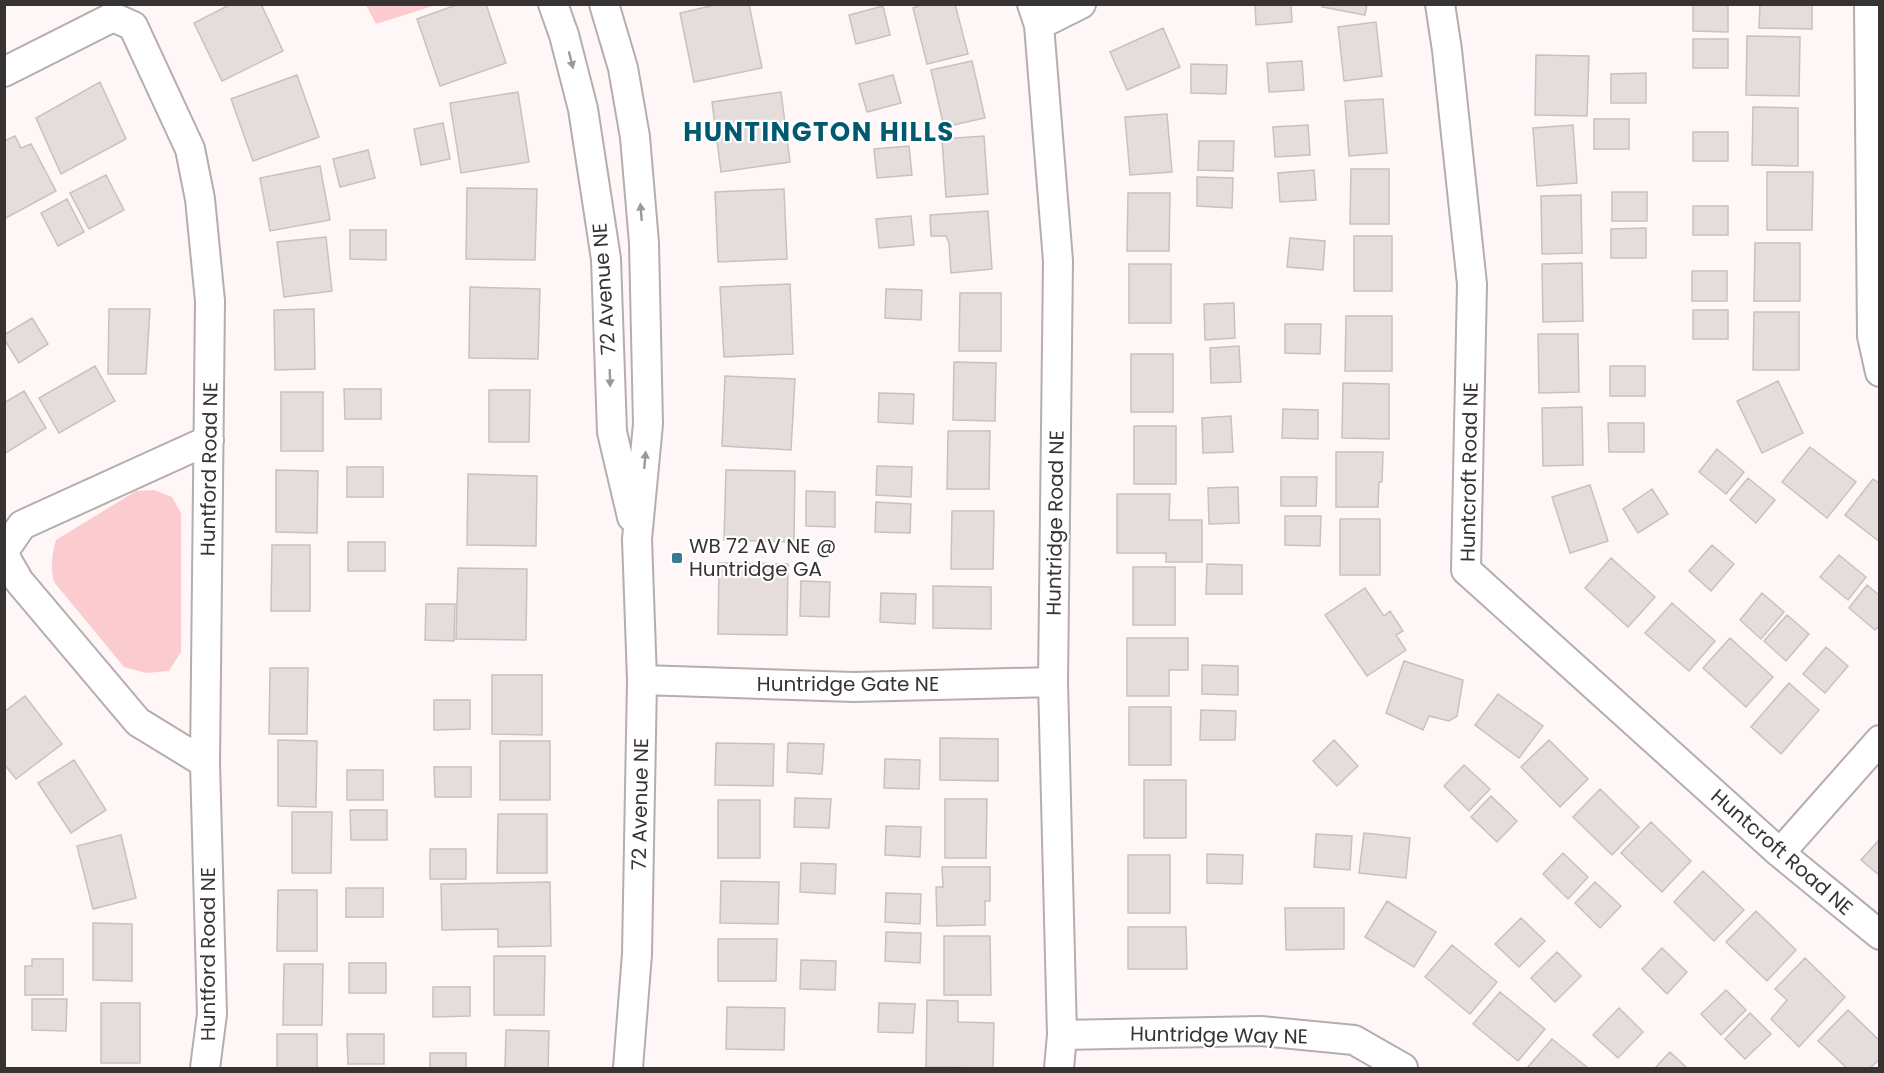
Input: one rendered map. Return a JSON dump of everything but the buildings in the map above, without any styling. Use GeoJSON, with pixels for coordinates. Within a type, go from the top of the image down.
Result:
{"type":"FeatureCollection","features":[{"type":"Feature","properties":{"kind":"street","name":"72 Avenue NE"},"geometry":{"type":"LineString","coordinates":[[553,4],[564,35],[582,109],[606,259],[612,432],[637,539]]}},
{"type":"Feature","properties":{"kind":"street","name":"72 Avenue NE"},"geometry":{"type":"LineString","coordinates":[[604,4],[622,68],[635,137],[644,243],[648,424],[637,539],[642,680],[637,954],[628,1068]]}},
{"type":"Feature","properties":{"kind":"street","name":"Huntridge Road NE"},"geometry":{"type":"LineString","coordinates":[[1059,1068],[1062,1035],[1053,682],[1058,261],[1035,15],[1082,4]]}},
{"type":"Feature","properties":{"kind":"street","name":"Huntcroft Road NE"},"geometry":{"type":"LineString","coordinates":[[1440,4],[1473,284],[1466,570],[1780,853],[1880,935]]}},
{"type":"Feature","properties":{"kind":"street"},"geometry":{"type":"LineString","coordinates":[[1869,4],[1872,336],[1880,372]]}},
{"type":"Feature","properties":{"kind":"street","name":"Huntford Road NE"},"geometry":{"type":"LineString","coordinates":[[4,72],[113,17],[133,26],[190,149],[201,199],[210,301],[205,763],[212,1014],[205,1068]]}},
{"type":"Feature","properties":{"kind":"street"},"geometry":{"type":"LineString","coordinates":[[205,763],[138,722],[19,581],[4,553],[22,525],[209,440]]}},
{"type":"Feature","properties":{"kind":"street","name":"Huntridge Gate NE"},"geometry":{"type":"LineString","coordinates":[[642,680],[855,687],[1053,682]]}},
{"type":"Feature","properties":{"kind":"street"},"geometry":{"type":"LineString","coordinates":[[1780,853],[1880,740]]}},
{"type":"Feature","properties":{"kind":"street","name":"Huntridge Way NE"},"geometry":{"type":"LineString","coordinates":[[1062,1035],[1261,1032],[1353,1040],[1403,1068]]}},
{"type":"Feature","properties":{"kind":"shaded area"},"geometry":{"type":"Polygon","coordinates":[[[366,5],[436,5],[376,24],[366,5]]]}},
{"type":"Feature","properties":{"kind":"shaded area"},"geometry":{"type":"Polygon","coordinates":[[[154,490],[172,497],[181,513],[181,652],[169,671],[146,673],[124,667],[54,582],[52,561],[56,540],[136,491],[154,490]]]}},
{"type":"Feature","properties":{"kind":"place","name":"WB 72 AV NE @ Huntridge GA"},"geometry":{"type":"Point","coordinates":[677,558]}},
{"type":"Feature","properties":{"kind":"district","name":"HUNTINGTON HILLS"},"geometry":{"type":"Point","coordinates":[819,132]}}]}
